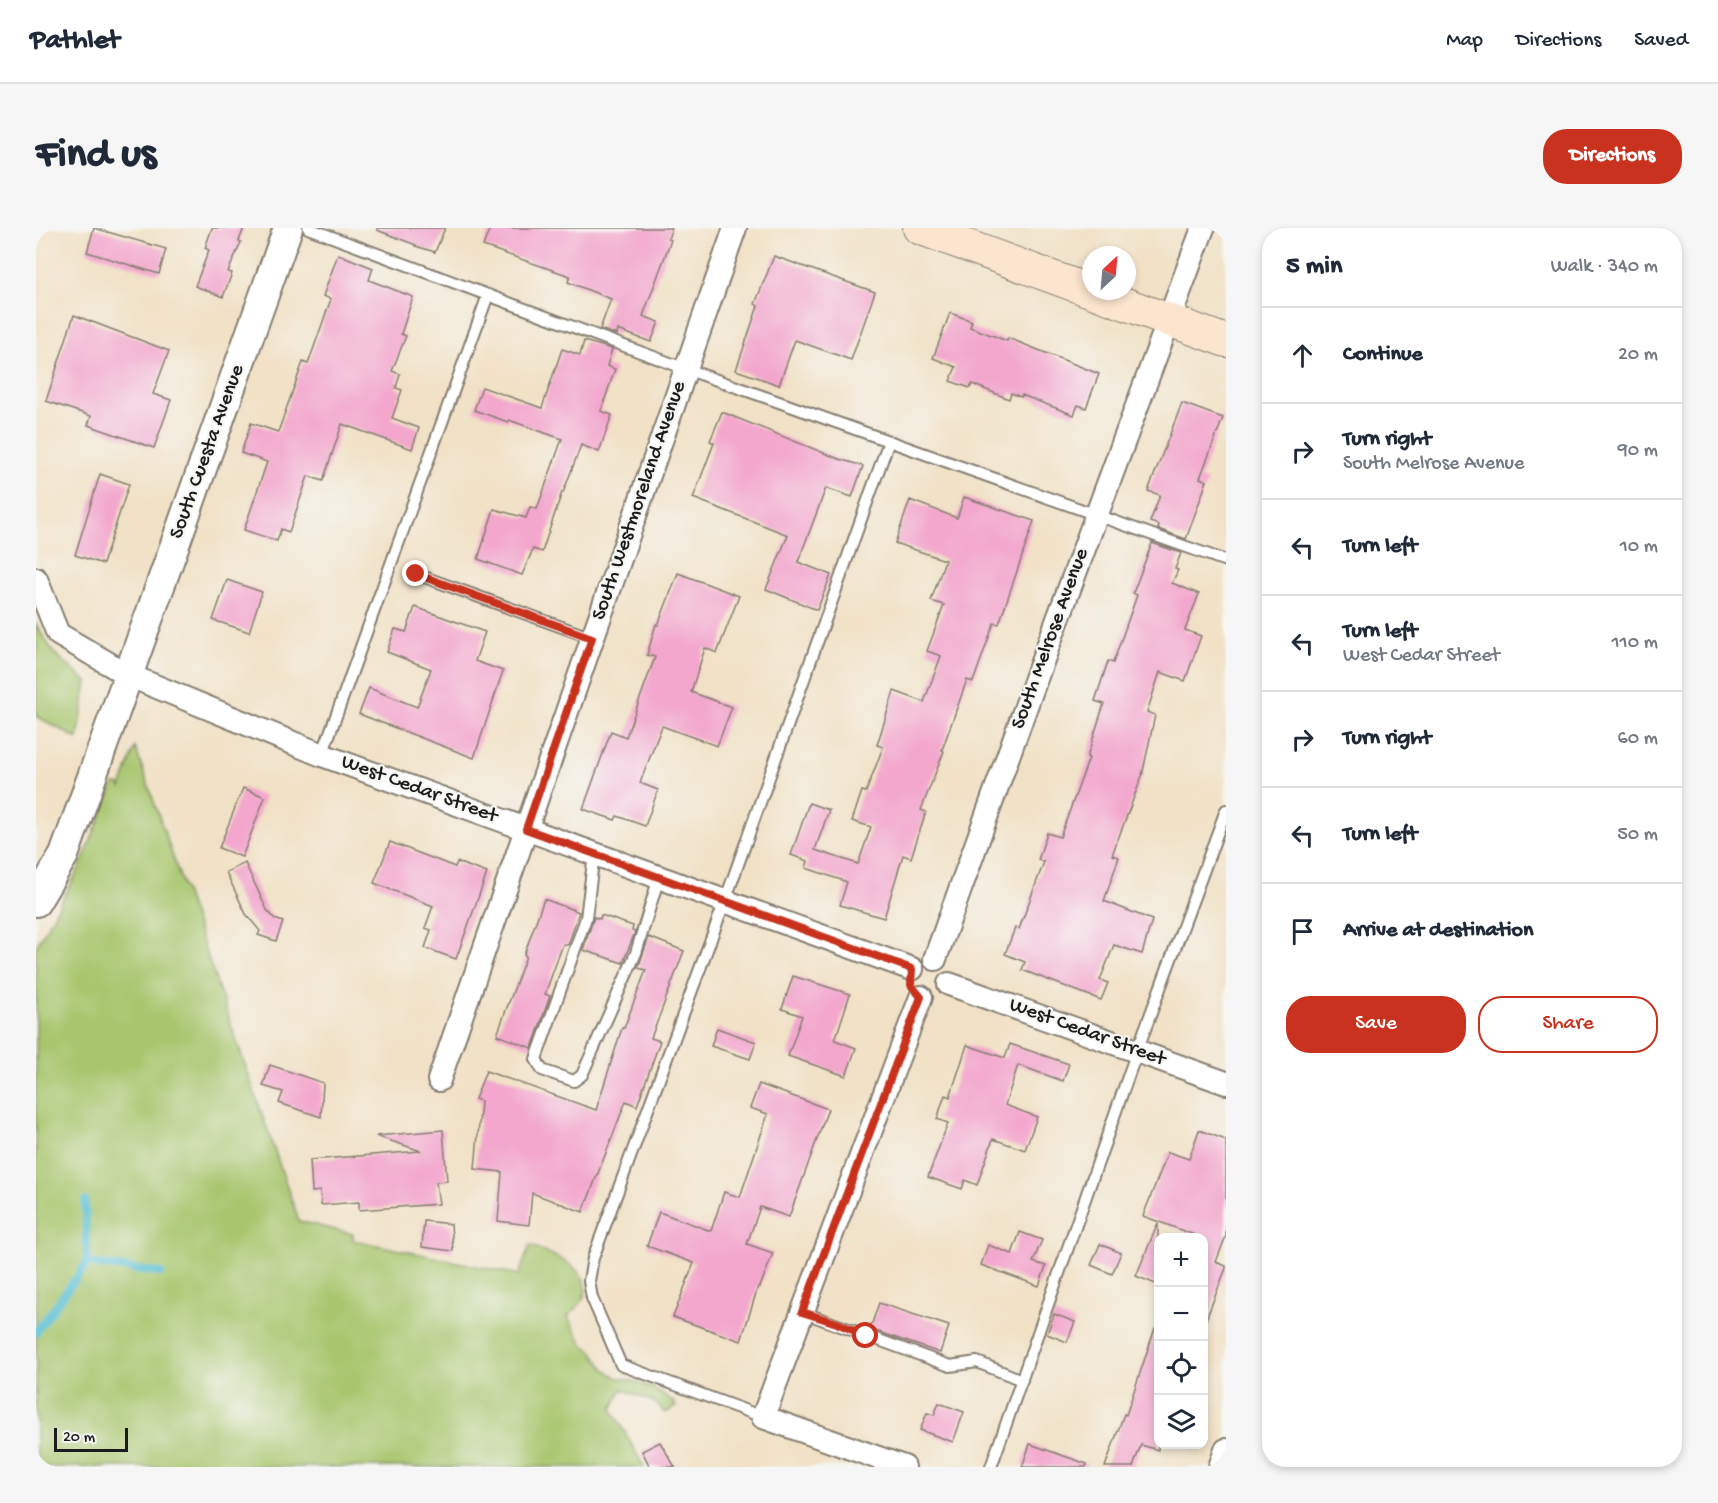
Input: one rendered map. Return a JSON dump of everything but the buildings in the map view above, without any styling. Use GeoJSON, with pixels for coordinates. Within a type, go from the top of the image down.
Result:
{"type":"FeatureCollection","features":[{"type":"Feature","properties":{"kind":"main road"},"geometry":{"type":"LineString","coordinates":[[919,228],[1226,341]]}},
{"type":"Feature","properties":{"kind":"street","name":"South Cuesta Avenue"},"geometry":{"type":"LineString","coordinates":[[36,902],[64,855],[288,228]]}},
{"type":"Feature","properties":{"kind":"street","name":"South Westmoreland Avenue"},"geometry":{"type":"LineString","coordinates":[[439,1080],[735,228]]}},
{"type":"Feature","properties":{"kind":"street","name":"South Melrose Avenue"},"geometry":{"type":"LineString","coordinates":[[935,960],[1096,514],[1203,228]]}},
{"type":"Feature","properties":{"kind":"street","name":"West Cedar Street"},"geometry":{"type":"LineString","coordinates":[[36,579],[58,634],[128,675],[322,755],[912,969]]}},
{"type":"Feature","properties":{"kind":"street"},"geometry":{"type":"LineString","coordinates":[[924,959],[935,960],[945,966],[950,978],[949,984],[938,997],[921,997],[911,985],[912,969],[924,959]]}},
{"type":"Feature","properties":{"kind":"street","name":"West Cedar Street"},"geometry":{"type":"LineString","coordinates":[[949,984],[1226,1083]]}},
{"type":"Feature","properties":{"kind":"street"},"geometry":{"type":"LineString","coordinates":[[904,1467],[763,1417],[921,997]]}},
{"type":"Feature","properties":{"kind":"street"},"geometry":{"type":"LineString","coordinates":[[1220,1467],[1226,1450]]}},
{"type":"Feature","properties":{"kind":"lane"},"geometry":{"type":"LineString","coordinates":[[308,228],[686,369],[1226,561]]}},
{"type":"Feature","properties":{"kind":"lane"},"geometry":{"type":"LineString","coordinates":[[322,755],[488,295]]}},
{"type":"Feature","properties":{"kind":"lane"},"geometry":{"type":"LineString","coordinates":[[763,1417],[621,1365],[598,1316],[589,1281],[593,1258],[725,901],[889,441]]}},
{"type":"Feature","properties":{"kind":"lane"},"geometry":{"type":"LineString","coordinates":[[416,574],[592,638]]}},
{"type":"Feature","properties":{"kind":"lane"},"geometry":{"type":"LineString","coordinates":[[991,1467],[1137,1051],[1226,810]]}},
{"type":"Feature","properties":{"kind":"lane"},"geometry":{"type":"LineString","coordinates":[[594,854],[586,918],[536,1059],[542,1070],[574,1081],[582,1075],[636,953],[659,877]]}},
{"type":"Feature","properties":{"kind":"lane"},"geometry":{"type":"LineString","coordinates":[[802,1312],[950,1366],[977,1362],[1022,1380]]}},
{"type":"Feature","properties":{"kind":"green space"},"geometry":{"type":"Polygon","coordinates":[[[36,624],[53,652],[87,682],[78,739],[36,716],[36,624]]]}},
{"type":"Feature","properties":{"kind":"green space"},"geometry":{"type":"Polygon","coordinates":[[[135,747],[299,1221],[353,1234],[353,1240],[519,1275],[530,1245],[557,1257],[576,1269],[586,1285],[585,1294],[578,1307],[568,1317],[583,1344],[593,1352],[605,1369],[616,1377],[650,1387],[673,1401],[676,1407],[665,1413],[656,1403],[622,1389],[612,1409],[644,1467],[36,1467],[36,947],[79,869],[114,784],[119,784],[121,788],[135,747]]]}},
{"type":"Feature","properties":{"kind":"waterway"},"geometry":{"type":"LineString","coordinates":[[36,1332],[87,1263],[85,1201]]}},
{"type":"Feature","properties":{"kind":"waterway"},"geometry":{"type":"LineString","coordinates":[[87,1263],[161,1273]]}},
{"type":"Feature","properties":{"kind":"route"},"geometry":{"type":"LineString","coordinates":[[416,574],[592,638],[526,829],[912,969],[911,985],[921,997],[802,1312],[837,1323],[866,1336]]}}]}
